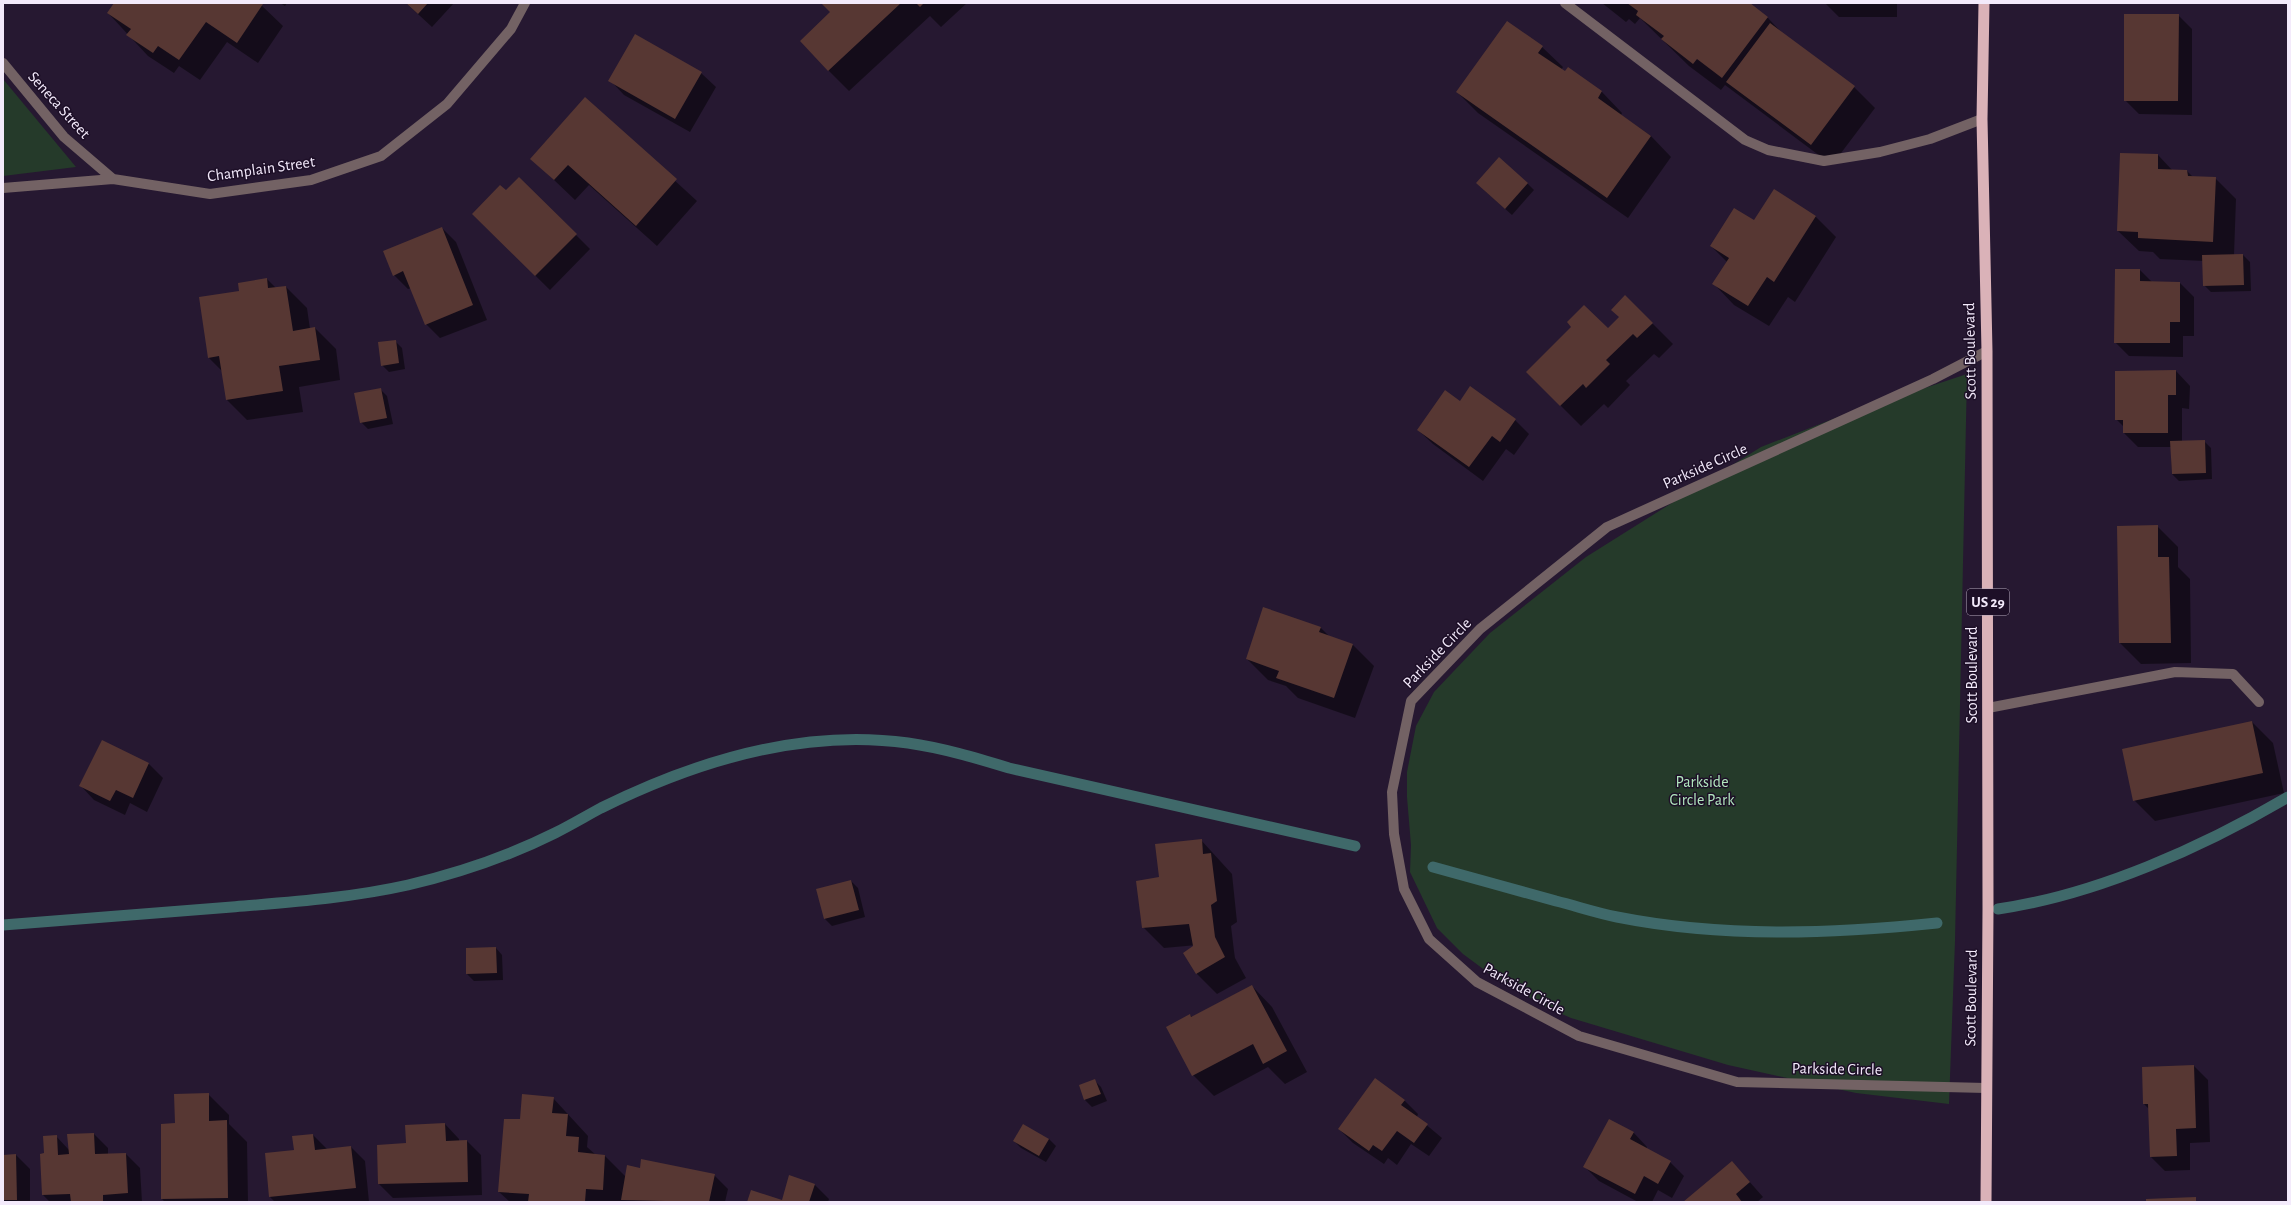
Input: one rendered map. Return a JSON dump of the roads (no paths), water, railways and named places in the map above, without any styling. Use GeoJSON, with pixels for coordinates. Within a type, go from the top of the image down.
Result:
{"type":"FeatureCollection","features":[{"type":"Feature","properties":{"kind":"highway","name":"Scott Boulevard"},"geometry":{"type":"LineString","coordinates":[[1984,3],[1982,118],[1987,351],[1988,708],[1986,1202]]}},
{"type":"Feature","properties":{"kind":"street","name":"Champlain Street"},"geometry":{"type":"LineString","coordinates":[[3,188],[113,179],[210,194],[311,180],[381,156],[447,104],[511,29],[525,3]]}},
{"type":"Feature","properties":{"kind":"street"},"geometry":{"type":"LineString","coordinates":[[1566,3],[1744,140],[1768,150],[1824,161],[1880,152],[1930,139],[1982,118]]}},
{"type":"Feature","properties":{"kind":"street","name":"Seneca Street"},"geometry":{"type":"LineString","coordinates":[[3,64],[64,137],[113,179]]}},
{"type":"Feature","properties":{"kind":"street","name":"Parkside Circle"},"geometry":{"type":"LineString","coordinates":[[1986,1088],[1737,1082],[1580,1036],[1476,982],[1429,939],[1404,889],[1394,834],[1392,792],[1412,701],[1480,629],[1607,527],[1933,378],[1987,351]]}},
{"type":"Feature","properties":{"kind":"street"},"geometry":{"type":"LineString","coordinates":[[1988,708],[2175,672],[2234,674],[2259,702]]}},
{"type":"Feature","properties":{"kind":"waterway"},"geometry":{"type":"LineString","coordinates":[[3,925],[298,901],[364,893],[408,885],[465,869],[520,849],[555,833],[601,808],[674,776],[750,752],[829,740],[868,740],[908,743],[934,748],[1009,768],[1355,846]]}},
{"type":"Feature","properties":{"kind":"waterway"},"geometry":{"type":"LineString","coordinates":[[1998,909],[2073,893],[2110,881],[2185,851],[2221,834],[2288,797]]}},
{"type":"Feature","properties":{"kind":"waterway"},"geometry":{"type":"LineString","coordinates":[[1433,867],[1609,915],[1657,924],[1737,931],[1777,932],[1857,930],[1937,923]]}},
{"type":"Feature","properties":{"kind":"park label","name":"Parkside Circle Park"},"geometry":{"type":"Point","coordinates":[1702,791]}}]}
